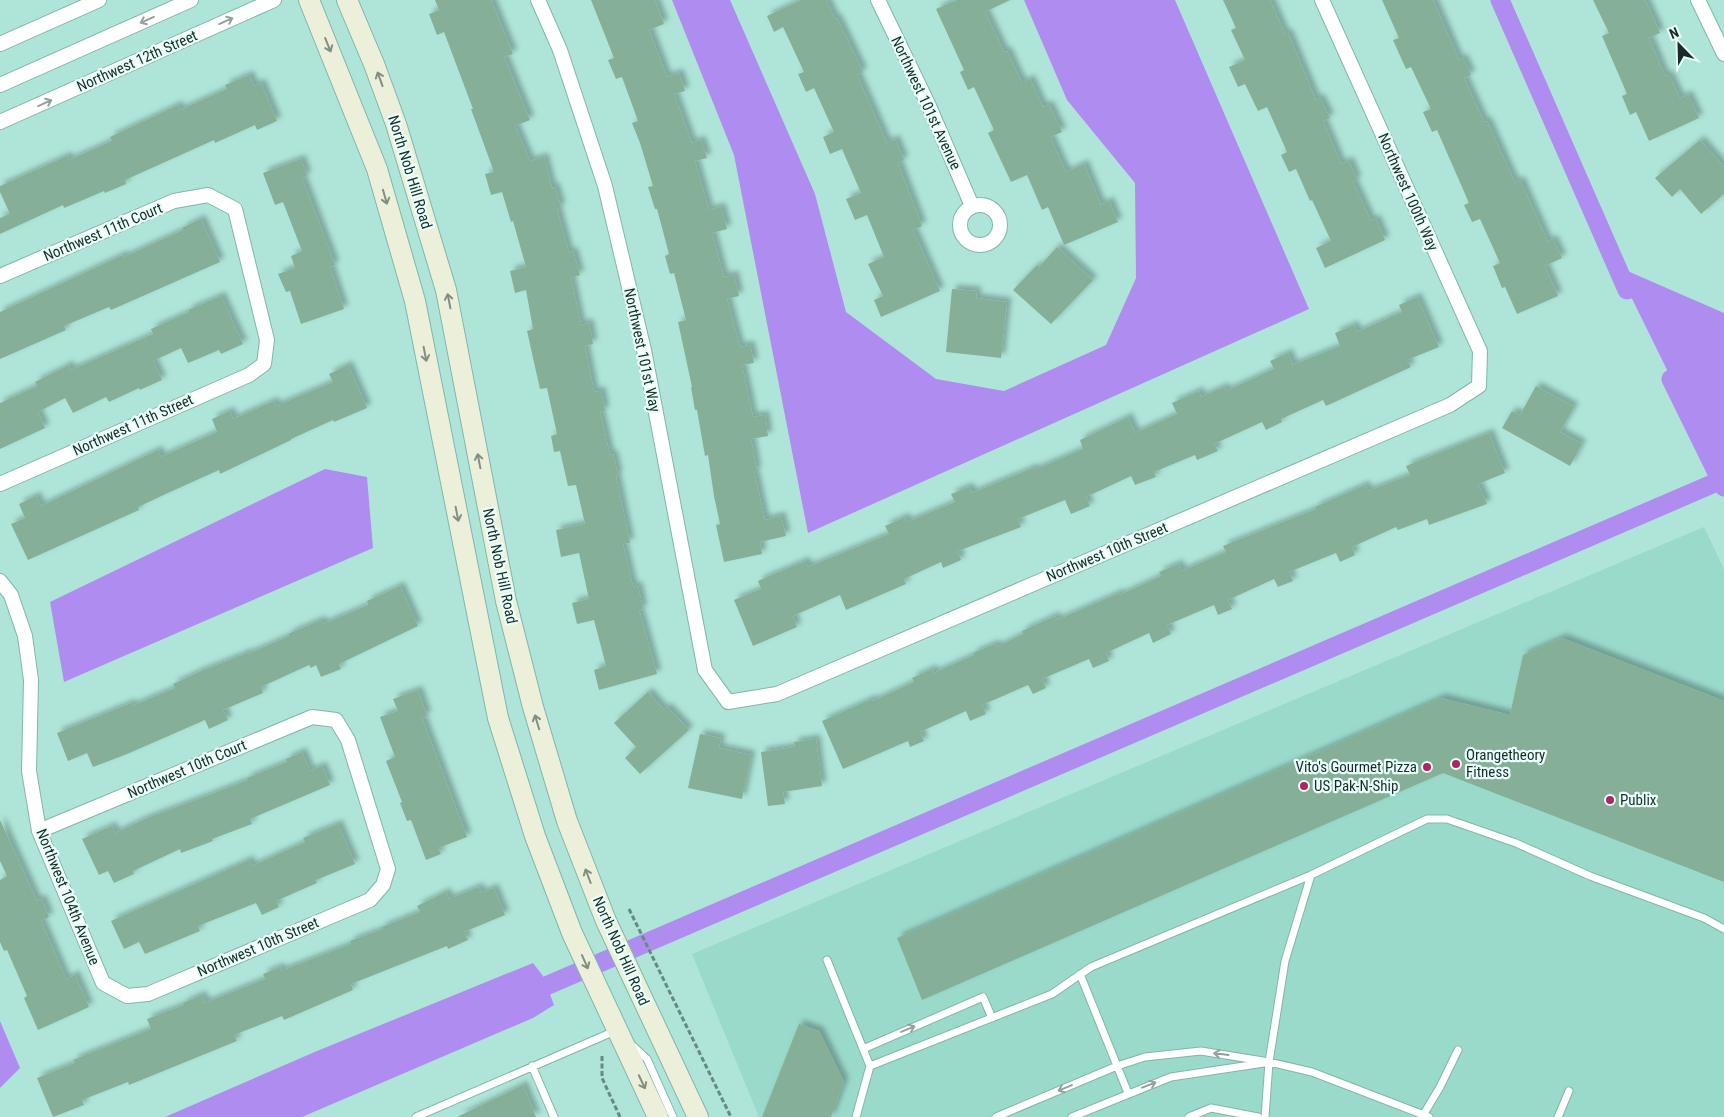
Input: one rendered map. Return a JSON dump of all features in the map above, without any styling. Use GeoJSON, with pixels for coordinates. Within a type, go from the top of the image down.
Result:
{"type":"FeatureCollection","features":[{"type":"Feature","properties":{"kind":"main road","name":"North Nob Hill Road"},"geometry":{"type":"LineString","coordinates":[[310,0],[377,169],[415,301],[498,718],[535,836],[572,933],[658,1117]]}},
{"type":"Feature","properties":{"kind":"main road","name":"North Nob Hill Road"},"geometry":{"type":"LineString","coordinates":[[348,0],[396,124],[446,290],[506,601],[533,707],[567,821],[606,921],[698,1117]]}},
{"type":"Feature","properties":{"kind":"street"},"geometry":{"type":"LineString","coordinates":[[0,44],[99,0]]}},
{"type":"Feature","properties":{"kind":"street"},"geometry":{"type":"LineString","coordinates":[[0,85],[192,0]]}},
{"type":"Feature","properties":{"kind":"street","name":"Northwest 12th Street"},"geometry":{"type":"LineString","coordinates":[[0,122],[274,0]]}},
{"type":"Feature","properties":{"kind":"street","name":"Northwest 101st Way"},"geometry":{"type":"LineString","coordinates":[[538,0],[560,50],[605,186],[644,350],[705,670],[728,702]]}},
{"type":"Feature","properties":{"kind":"street","name":"Northwest 101st Avenue"},"geometry":{"type":"LineString","coordinates":[[878,0],[929,106],[972,206]]}},
{"type":"Feature","properties":{"kind":"street","name":"Northwest 100th Way"},"geometry":{"type":"LineString","coordinates":[[1322,0],[1480,351],[1479,386]]}},
{"type":"Feature","properties":{"kind":"street"},"geometry":{"type":"LineString","coordinates":[[1698,0],[1724,54]]}},
{"type":"Feature","properties":{"kind":"street","name":"Northwest 11th Court"},"geometry":{"type":"LineString","coordinates":[[0,276],[174,201],[208,195],[235,209],[267,340],[264,364]]}},
{"type":"Feature","properties":{"kind":"street","name":"Northwest 11th Street"},"geometry":{"type":"LineString","coordinates":[[0,484],[249,375],[264,364]]}},
{"type":"Feature","properties":{"kind":"street","name":"Northwest 10th Street"},"geometry":{"type":"LineString","coordinates":[[728,702],[778,694],[1441,409],[1479,386]]}},
{"type":"Feature","properties":{"kind":"street","name":"Northwest 104th Avenue"},"geometry":{"type":"LineString","coordinates":[[0,581],[11,594],[26,636],[31,680],[29,771],[39,831],[103,983],[127,996]]}},
{"type":"Feature","properties":{"kind":"street","name":"Northwest 10th Court"},"geometry":{"type":"LineString","coordinates":[[39,831],[312,716],[336,720],[348,740],[388,868],[383,885]]}},
{"type":"Feature","properties":{"kind":"street","name":"Northwest 10th Street"},"geometry":{"type":"LineString","coordinates":[[127,996],[148,994],[370,900],[383,885]]}},
{"type":"Feature","properties":{"kind":"lane"},"geometry":{"type":"LineString","coordinates":[[870,1066],[1052,994],[1091,967],[1310,875],[1427,819],[1447,819],[1516,843],[1590,876],[1704,918],[1724,929]]}},
{"type":"Feature","properties":{"kind":"lane"},"geometry":{"type":"LineString","coordinates":[[1265,1117],[1269,1062],[1285,960],[1310,875]]}},
{"type":"Feature","properties":{"kind":"lane"},"geometry":{"type":"LineString","coordinates":[[826,960],[870,1066],[856,1117]]}},
{"type":"Feature","properties":{"kind":"lane"},"geometry":{"type":"LineString","coordinates":[[1080,974],[1128,1093]]}},
{"type":"Feature","properties":{"kind":"lane"},"geometry":{"type":"LineString","coordinates":[[863,1049],[983,997],[992,1018]]}},
{"type":"Feature","properties":{"kind":"lane"},"geometry":{"type":"LineString","coordinates":[[416,1117],[617,1030],[647,1059],[673,1117]]}},
{"type":"Feature","properties":{"kind":"lane"},"geometry":{"type":"LineString","coordinates":[[996,1117],[1117,1066],[1145,1057],[1201,1051],[1269,1062],[1312,1072],[1424,1116],[1458,1050]]}},
{"type":"Feature","properties":{"kind":"lane"},"geometry":{"type":"LineString","coordinates":[[1072,1117],[1171,1076],[1269,1062]]}},
{"type":"Feature","properties":{"kind":"lane"},"geometry":{"type":"LineString","coordinates":[[532,1066],[554,1117]]}},
{"type":"Feature","properties":{"kind":"lane"},"geometry":{"type":"LineString","coordinates":[[1558,1117],[1569,1091]]}},
{"type":"Feature","properties":{"kind":"lane"},"geometry":{"type":"LineString","coordinates":[[1189,1117],[1211,1108],[1258,1117]]}},
{"type":"Feature","properties":{"kind":"path"},"geometry":{"type":"LineString","coordinates":[[629,909],[731,1117]]}},
{"type":"Feature","properties":{"kind":"path"},"geometry":{"type":"LineString","coordinates":[[602,1056],[602,1078],[620,1117]]}},
{"type":"Feature","properties":{"kind":"shaded area"},"geometry":{"type":"Polygon","coordinates":[[[672,0],[730,0],[815,194],[846,312],[936,379],[1004,391],[1106,345],[1136,278],[1135,183],[1067,100],[1024,0],[1175,0],[1309,309],[808,533],[734,155],[672,0]]]}},
{"type":"Feature","properties":{"kind":"shaded area"},"geometry":{"type":"Polygon","coordinates":[[[1616,266],[1724,313],[1724,479],[1721,480],[1616,266]]]}},
{"type":"Feature","properties":{"kind":"shaded area"},"geometry":{"type":"Polygon","coordinates":[[[325,469],[367,477],[373,548],[64,682],[50,602],[325,469]]]}},
{"type":"Feature","properties":{"kind":"shaded area"},"geometry":{"type":"Polygon","coordinates":[[[1704,527],[1724,569],[1724,1117],[759,1117],[692,954],[1704,527]]]}},
{"type":"Feature","properties":{"kind":"shaded area"},"geometry":{"type":"Polygon","coordinates":[[[533,963],[543,976],[554,1005],[533,1018],[302,1117],[165,1117],[317,1051],[533,963]]]}},
{"type":"Feature","properties":{"kind":"shaded area"},"geometry":{"type":"Polygon","coordinates":[[[0,1021],[20,1068],[0,1088],[0,1021]]]}},
{"type":"Feature","properties":{"kind":"building"},"geometry":{"type":"Polygon","coordinates":[[[435,0],[491,0],[513,54],[504,57],[530,120],[515,126],[530,161],[544,157],[552,188],[555,187],[561,207],[557,209],[569,253],[573,251],[580,275],[571,278],[581,325],[589,323],[593,344],[585,346],[594,392],[601,391],[605,411],[600,412],[610,455],[613,454],[618,475],[616,476],[630,543],[623,544],[633,587],[638,586],[643,609],[639,610],[657,674],[599,690],[594,670],[606,666],[594,620],[577,624],[572,603],[589,599],[579,553],[561,557],[556,530],[585,524],[576,485],[568,486],[560,451],[554,452],[551,436],[557,434],[547,388],[540,389],[527,331],[533,329],[526,290],[515,293],[510,271],[526,267],[513,221],[511,222],[502,192],[491,195],[485,174],[494,172],[471,109],[473,109],[444,32],[437,35],[429,14],[439,10],[435,0]]]}},
{"type":"Feature","properties":{"kind":"building"},"geometry":{"type":"Polygon","coordinates":[[[591,0],[655,0],[664,24],[649,30],[667,77],[679,73],[685,91],[674,94],[692,143],[701,140],[707,158],[695,161],[709,210],[721,207],[727,229],[712,233],[724,277],[734,275],[739,296],[727,299],[740,347],[750,345],[754,363],[742,365],[753,417],[765,415],[768,436],[751,439],[757,471],[754,471],[765,520],[781,516],[786,536],[760,542],[762,554],[724,562],[716,525],[720,524],[708,455],[705,456],[678,322],[686,320],[674,273],[670,274],[665,256],[669,254],[657,209],[655,209],[648,187],[653,186],[632,123],[638,121],[622,77],[616,79],[608,60],[614,58],[591,0]]]}},
{"type":"Feature","properties":{"kind":"building"},"geometry":{"type":"Polygon","coordinates":[[[801,0],[826,0],[835,19],[837,18],[863,72],[857,75],[887,143],[895,139],[904,160],[898,163],[922,226],[913,230],[940,291],[881,317],[874,300],[883,296],[868,264],[884,257],[867,215],[855,220],[846,199],[861,193],[842,149],[830,154],[823,137],[834,132],[814,88],[806,92],[798,74],[804,72],[783,27],[774,32],[767,16],[801,0]]]}},
{"type":"Feature","properties":{"kind":"building"},"geometry":{"type":"Polygon","coordinates":[[[957,0],[1010,0],[985,12],[1004,52],[1007,51],[1022,83],[1030,79],[1043,107],[1049,105],[1062,132],[1050,137],[1066,172],[1084,164],[1101,205],[1109,201],[1118,222],[1064,245],[1048,207],[1042,210],[1027,175],[1011,182],[988,133],[994,130],[974,87],[968,90],[960,72],[964,70],[936,9],[957,0]]]}},
{"type":"Feature","properties":{"kind":"building"},"geometry":{"type":"Polygon","coordinates":[[[1223,0],[1270,0],[1285,34],[1288,33],[1316,100],[1320,98],[1330,118],[1323,121],[1341,164],[1349,161],[1357,180],[1353,182],[1371,221],[1376,219],[1385,240],[1325,268],[1316,248],[1331,241],[1312,200],[1310,201],[1296,169],[1289,172],[1281,155],[1287,152],[1267,107],[1258,111],[1245,84],[1238,87],[1229,67],[1245,60],[1231,30],[1236,28],[1223,0]]]}},
{"type":"Feature","properties":{"kind":"building"},"geometry":{"type":"Polygon","coordinates":[[[1382,0],[1433,0],[1459,60],[1463,58],[1471,75],[1464,78],[1484,122],[1487,121],[1515,183],[1520,180],[1548,242],[1553,239],[1562,258],[1545,266],[1558,296],[1517,314],[1505,287],[1502,288],[1493,266],[1500,263],[1480,219],[1472,222],[1464,205],[1469,203],[1437,130],[1432,132],[1423,112],[1431,109],[1411,67],[1406,69],[1393,40],[1399,38],[1382,0]]]}},
{"type":"Feature","properties":{"kind":"building"},"geometry":{"type":"Polygon","coordinates":[[[1593,0],[1645,0],[1660,33],[1649,38],[1665,76],[1669,75],[1680,98],[1688,95],[1699,118],[1649,141],[1636,112],[1630,115],[1622,96],[1627,94],[1602,36],[1609,33],[1593,0]]]}},
{"type":"Feature","properties":{"kind":"building"},"geometry":{"type":"Polygon","coordinates":[[[249,75],[254,86],[261,83],[277,121],[257,130],[255,125],[215,143],[214,140],[125,180],[126,184],[64,208],[63,205],[0,234],[0,218],[10,214],[0,192],[0,186],[67,156],[69,160],[112,141],[110,137],[178,105],[180,110],[227,89],[225,85],[249,75]]]}},
{"type":"Feature","properties":{"kind":"building"},"geometry":{"type":"Polygon","coordinates":[[[1700,140],[1724,167],[1724,194],[1701,214],[1680,189],[1672,197],[1655,178],[1700,140]]]}},
{"type":"Feature","properties":{"kind":"building"},"geometry":{"type":"Polygon","coordinates":[[[301,159],[307,176],[302,178],[335,265],[330,267],[344,309],[301,324],[290,291],[286,292],[278,274],[295,268],[291,256],[302,251],[283,202],[275,205],[263,173],[301,159]]]}},
{"type":"Feature","properties":{"kind":"building"},"geometry":{"type":"Polygon","coordinates":[[[201,219],[220,262],[111,310],[109,307],[64,326],[66,330],[0,359],[0,312],[123,255],[124,257],[183,230],[182,228],[201,219]]]}},
{"type":"Feature","properties":{"kind":"building"},"geometry":{"type":"Polygon","coordinates":[[[1057,247],[1093,280],[1051,324],[1013,290],[1037,265],[1039,267],[1057,247]]]}},
{"type":"Feature","properties":{"kind":"building"},"geometry":{"type":"Polygon","coordinates":[[[952,289],[977,291],[976,298],[1007,302],[1001,358],[946,352],[952,289]]]}},
{"type":"Feature","properties":{"kind":"building"},"geometry":{"type":"Polygon","coordinates":[[[221,296],[243,344],[221,354],[219,350],[188,363],[181,348],[153,361],[162,380],[109,402],[106,397],[73,413],[65,398],[38,412],[45,428],[0,449],[0,403],[37,386],[35,382],[69,365],[71,370],[153,334],[151,329],[221,296]]]}},
{"type":"Feature","properties":{"kind":"building"},"geometry":{"type":"Polygon","coordinates":[[[1417,297],[1439,347],[1407,360],[1411,367],[1326,406],[1323,400],[1281,419],[1282,422],[1266,430],[1262,422],[1214,444],[1218,451],[1197,460],[1195,455],[1154,472],[1156,477],[1135,485],[1131,476],[1086,497],[1090,506],[1071,514],[1065,500],[1018,519],[1021,527],[958,551],[961,560],[943,568],[941,562],[904,579],[906,584],[846,610],[840,595],[793,616],[797,627],[753,646],[734,600],[761,589],[758,581],[805,561],[808,567],[889,534],[885,526],[905,517],[907,522],[955,502],[951,494],[969,487],[972,493],[1083,449],[1080,440],[1128,417],[1135,433],[1177,414],[1172,403],[1199,391],[1201,397],[1224,387],[1226,391],[1274,369],[1270,361],[1288,353],[1293,365],[1340,346],[1335,333],[1354,325],[1357,332],[1402,312],[1399,305],[1417,297]]]}},
{"type":"Feature","properties":{"kind":"building"},"geometry":{"type":"Polygon","coordinates":[[[348,365],[367,408],[334,422],[333,420],[220,474],[219,470],[138,507],[139,510],[28,560],[11,524],[25,518],[19,504],[36,496],[41,506],[158,450],[161,457],[217,432],[212,419],[230,411],[233,419],[274,401],[276,406],[333,382],[329,374],[348,365]]]}},
{"type":"Feature","properties":{"kind":"building"},"geometry":{"type":"Polygon","coordinates":[[[1536,386],[1574,407],[1560,432],[1582,444],[1570,466],[1502,428],[1512,411],[1520,415],[1536,386]]]}},
{"type":"Feature","properties":{"kind":"building"},"geometry":{"type":"Polygon","coordinates":[[[1489,433],[1505,473],[1478,484],[1487,504],[1429,525],[1427,519],[1398,530],[1396,527],[1352,547],[1355,555],[1340,562],[1336,553],[1289,572],[1293,581],[1278,587],[1274,579],[1228,600],[1232,609],[1218,615],[1214,605],[1167,625],[1171,634],[1153,643],[1149,633],[1106,653],[1109,661],[1093,668],[1089,659],[1042,679],[1046,688],[1033,694],[1028,685],[982,705],[986,714],[970,721],[966,711],[920,732],[924,741],[910,747],[908,741],[843,769],[822,721],[914,682],[912,678],[932,669],[934,673],[974,655],[973,653],[995,644],[997,647],[1023,634],[1022,631],[1055,616],[1057,620],[1119,593],[1120,595],[1161,576],[1159,572],[1178,564],[1182,571],[1226,552],[1223,546],[1316,509],[1315,507],[1365,485],[1368,491],[1410,475],[1406,466],[1489,433]]]}},
{"type":"Feature","properties":{"kind":"building"},"geometry":{"type":"Polygon","coordinates":[[[400,586],[418,626],[339,664],[341,669],[321,677],[316,665],[311,668],[309,665],[261,687],[263,693],[223,710],[228,720],[209,729],[205,720],[93,767],[87,753],[68,761],[57,733],[131,703],[132,706],[175,688],[173,684],[199,672],[248,654],[321,620],[323,624],[368,605],[367,601],[400,586]]]}},
{"type":"Feature","properties":{"kind":"building"},"geometry":{"type":"Polygon","coordinates":[[[1562,638],[1724,701],[1724,882],[1443,773],[922,1000],[897,938],[1441,698],[1510,715],[1523,655],[1562,638]]]}},
{"type":"Feature","properties":{"kind":"building"},"geometry":{"type":"Polygon","coordinates":[[[418,690],[427,716],[422,718],[467,837],[438,848],[441,854],[426,860],[411,820],[407,821],[400,803],[402,802],[386,761],[395,757],[380,717],[398,711],[393,699],[418,690]]]}},
{"type":"Feature","properties":{"kind":"building"},"geometry":{"type":"Polygon","coordinates":[[[648,692],[664,710],[667,707],[689,730],[640,774],[625,758],[636,747],[614,723],[648,692]]]}},
{"type":"Feature","properties":{"kind":"building"},"geometry":{"type":"Polygon","coordinates":[[[700,734],[721,738],[719,748],[751,755],[742,799],[688,788],[700,734]]]}},
{"type":"Feature","properties":{"kind":"building"},"geometry":{"type":"Polygon","coordinates":[[[816,739],[822,786],[783,792],[785,804],[768,806],[761,752],[795,747],[794,742],[816,739]]]}},
{"type":"Feature","properties":{"kind":"building"},"geometry":{"type":"Polygon","coordinates":[[[302,752],[310,771],[322,766],[330,785],[250,819],[252,824],[212,839],[213,841],[181,853],[180,849],[133,871],[134,874],[114,883],[108,871],[99,875],[82,839],[112,826],[115,833],[145,819],[248,780],[247,778],[287,762],[286,759],[302,752]]]}},
{"type":"Feature","properties":{"kind":"building"},"geometry":{"type":"Polygon","coordinates":[[[0,820],[37,901],[42,899],[49,917],[41,921],[66,979],[75,975],[89,1007],[38,1030],[24,998],[27,996],[7,950],[4,951],[0,942],[0,880],[7,876],[0,861],[0,820]]]}},
{"type":"Feature","properties":{"kind":"building"},"geometry":{"type":"Polygon","coordinates":[[[338,824],[355,864],[316,880],[317,883],[276,901],[279,907],[262,915],[256,903],[198,926],[200,931],[145,954],[139,942],[124,949],[111,921],[249,860],[252,866],[305,842],[303,838],[338,824]]]}},
{"type":"Feature","properties":{"kind":"building"},"geometry":{"type":"Polygon","coordinates":[[[479,887],[481,893],[494,888],[505,915],[464,932],[468,940],[448,949],[447,946],[351,984],[353,990],[284,1020],[282,1016],[234,1035],[237,1041],[129,1085],[128,1082],[82,1100],[84,1105],[53,1117],[37,1078],[75,1063],[73,1060],[151,1029],[147,1019],[184,1005],[183,1003],[202,995],[205,1003],[265,979],[263,974],[280,967],[281,971],[351,944],[350,941],[383,929],[382,927],[420,912],[417,906],[446,892],[449,899],[479,887]]]}},
{"type":"Feature","properties":{"kind":"building"},"geometry":{"type":"Polygon","coordinates":[[[799,1024],[819,1031],[844,1082],[831,1117],[762,1117],[799,1024]]]}},
{"type":"Feature","properties":{"kind":"building"},"geometry":{"type":"Polygon","coordinates":[[[523,1085],[536,1117],[457,1117],[523,1085]]]}},
{"type":"Feature","properties":{"kind":"waterway"},"geometry":{"type":"LineString","coordinates":[[1500,0],[1627,290]]}},
{"type":"Feature","properties":{"kind":"waterway"},"geometry":{"type":"LineString","coordinates":[[1671,379],[1724,487]]}},
{"type":"Feature","properties":{"kind":"waterway"},"geometry":{"type":"LineString","coordinates":[[525,995],[1724,479]]}},
{"type":"Feature","properties":{"kind":"place","name":"Orangetheory Fitness"},"geometry":{"type":"Point","coordinates":[1456,764]}},
{"type":"Feature","properties":{"kind":"place","name":"Vito's Gourmet Pizza"},"geometry":{"type":"Point","coordinates":[1427,767]}},
{"type":"Feature","properties":{"kind":"place","name":"US Pak-N-Ship"},"geometry":{"type":"Point","coordinates":[1304,786]}},
{"type":"Feature","properties":{"kind":"place","name":"Publix"},"geometry":{"type":"Point","coordinates":[1610,800]}}]}
